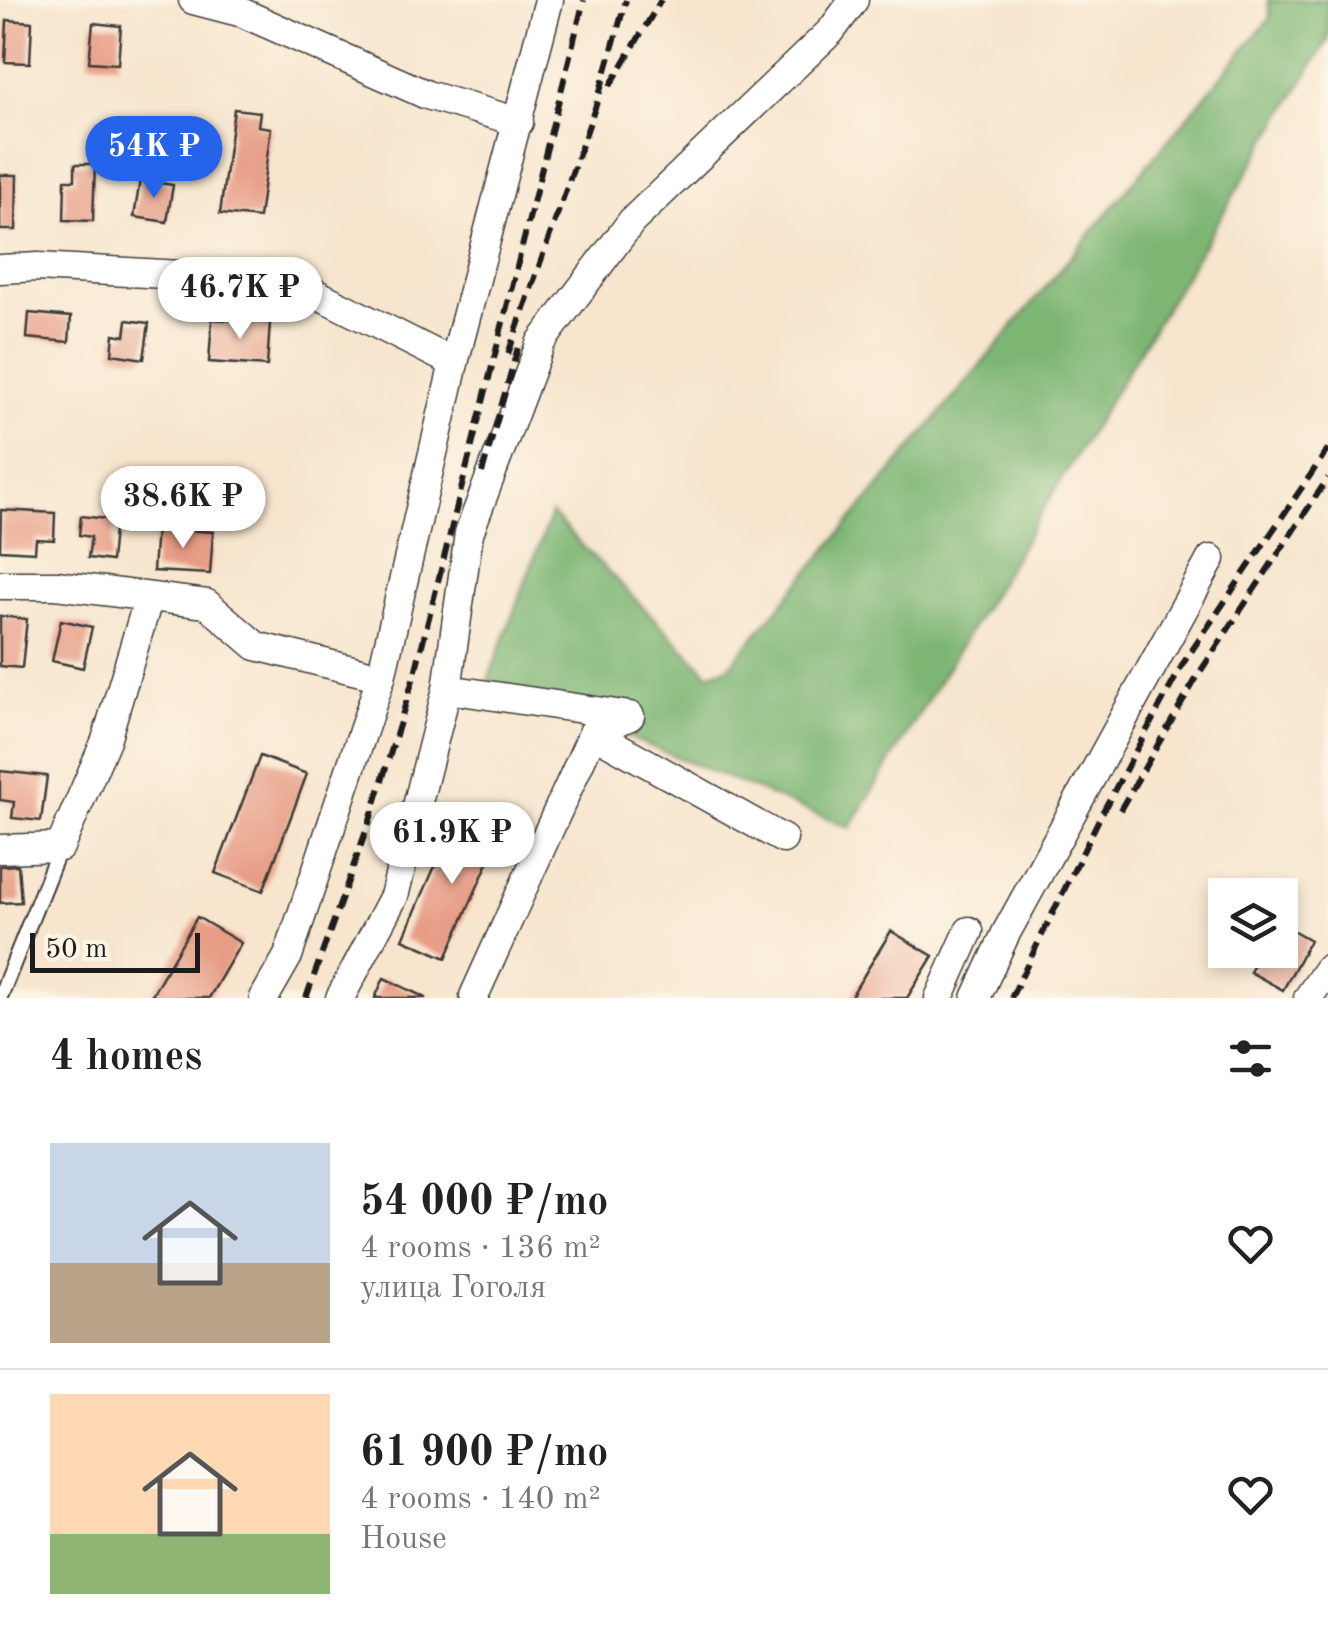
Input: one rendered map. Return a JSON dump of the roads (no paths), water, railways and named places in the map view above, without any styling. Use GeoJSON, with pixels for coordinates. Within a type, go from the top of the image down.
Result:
{"type":"FeatureCollection","features":[{"type":"Feature","properties":{"kind":"street"},"geometry":{"type":"LineString","coordinates":[[192,0],[243,13],[427,96],[519,122]]}},
{"type":"Feature","properties":{"kind":"street"},"geometry":{"type":"LineString","coordinates":[[264,998],[288,956],[381,676],[454,364],[548,0]]}},
{"type":"Feature","properties":{"kind":"street"},"geometry":{"type":"LineString","coordinates":[[340,998],[394,896],[447,690],[470,533],[542,342],[632,222],[830,31],[854,0]]}},
{"type":"Feature","properties":{"kind":"street"},"geometry":{"type":"LineString","coordinates":[[0,269],[38,267],[292,281],[454,364]]}},
{"type":"Feature","properties":{"kind":"street"},"geometry":{"type":"LineString","coordinates":[[976,998],[1006,933],[1211,559]]}},
{"type":"Feature","properties":{"kind":"street"},"geometry":{"type":"LineString","coordinates":[[0,584],[56,584],[207,604],[256,646],[381,676]]}},
{"type":"Feature","properties":{"kind":"street"},"geometry":{"type":"LineString","coordinates":[[0,848],[60,846],[106,740],[149,598]]}},
{"type":"Feature","properties":{"kind":"street"},"geometry":{"type":"LineString","coordinates":[[447,690],[630,716],[593,733],[474,996]]}},
{"type":"Feature","properties":{"kind":"street"},"geometry":{"type":"LineString","coordinates":[[593,733],[783,839]]}},
{"type":"Feature","properties":{"kind":"street"},"geometry":{"type":"LineString","coordinates":[[939,998],[969,931]]}},
{"type":"Feature","properties":{"kind":"street"},"geometry":{"type":"LineString","coordinates":[[1308,998],[1328,970]]}},
{"type":"Feature","properties":{"kind":"lane"},"geometry":{"type":"LineString","coordinates":[[0,997],[60,846]]}},
{"type":"Feature","properties":{"kind":"railway"},"geometry":{"type":"LineString","coordinates":[[306,998],[370,820],[415,673],[584,0]]}},
{"type":"Feature","properties":{"kind":"railway"},"geometry":{"type":"LineString","coordinates":[[508,354],[597,102],[626,0]]}},
{"type":"Feature","properties":{"kind":"railway"},"geometry":{"type":"LineString","coordinates":[[610,86],[661,0]]}},
{"type":"Feature","properties":{"kind":"railway"},"geometry":{"type":"LineString","coordinates":[[482,473],[519,344]]}},
{"type":"Feature","properties":{"kind":"railway"},"geometry":{"type":"LineString","coordinates":[[1011,998],[1102,813],[1184,662],[1328,449]]}},
{"type":"Feature","properties":{"kind":"railway"},"geometry":{"type":"LineString","coordinates":[[1120,810],[1200,672],[1328,478]]}}]}
